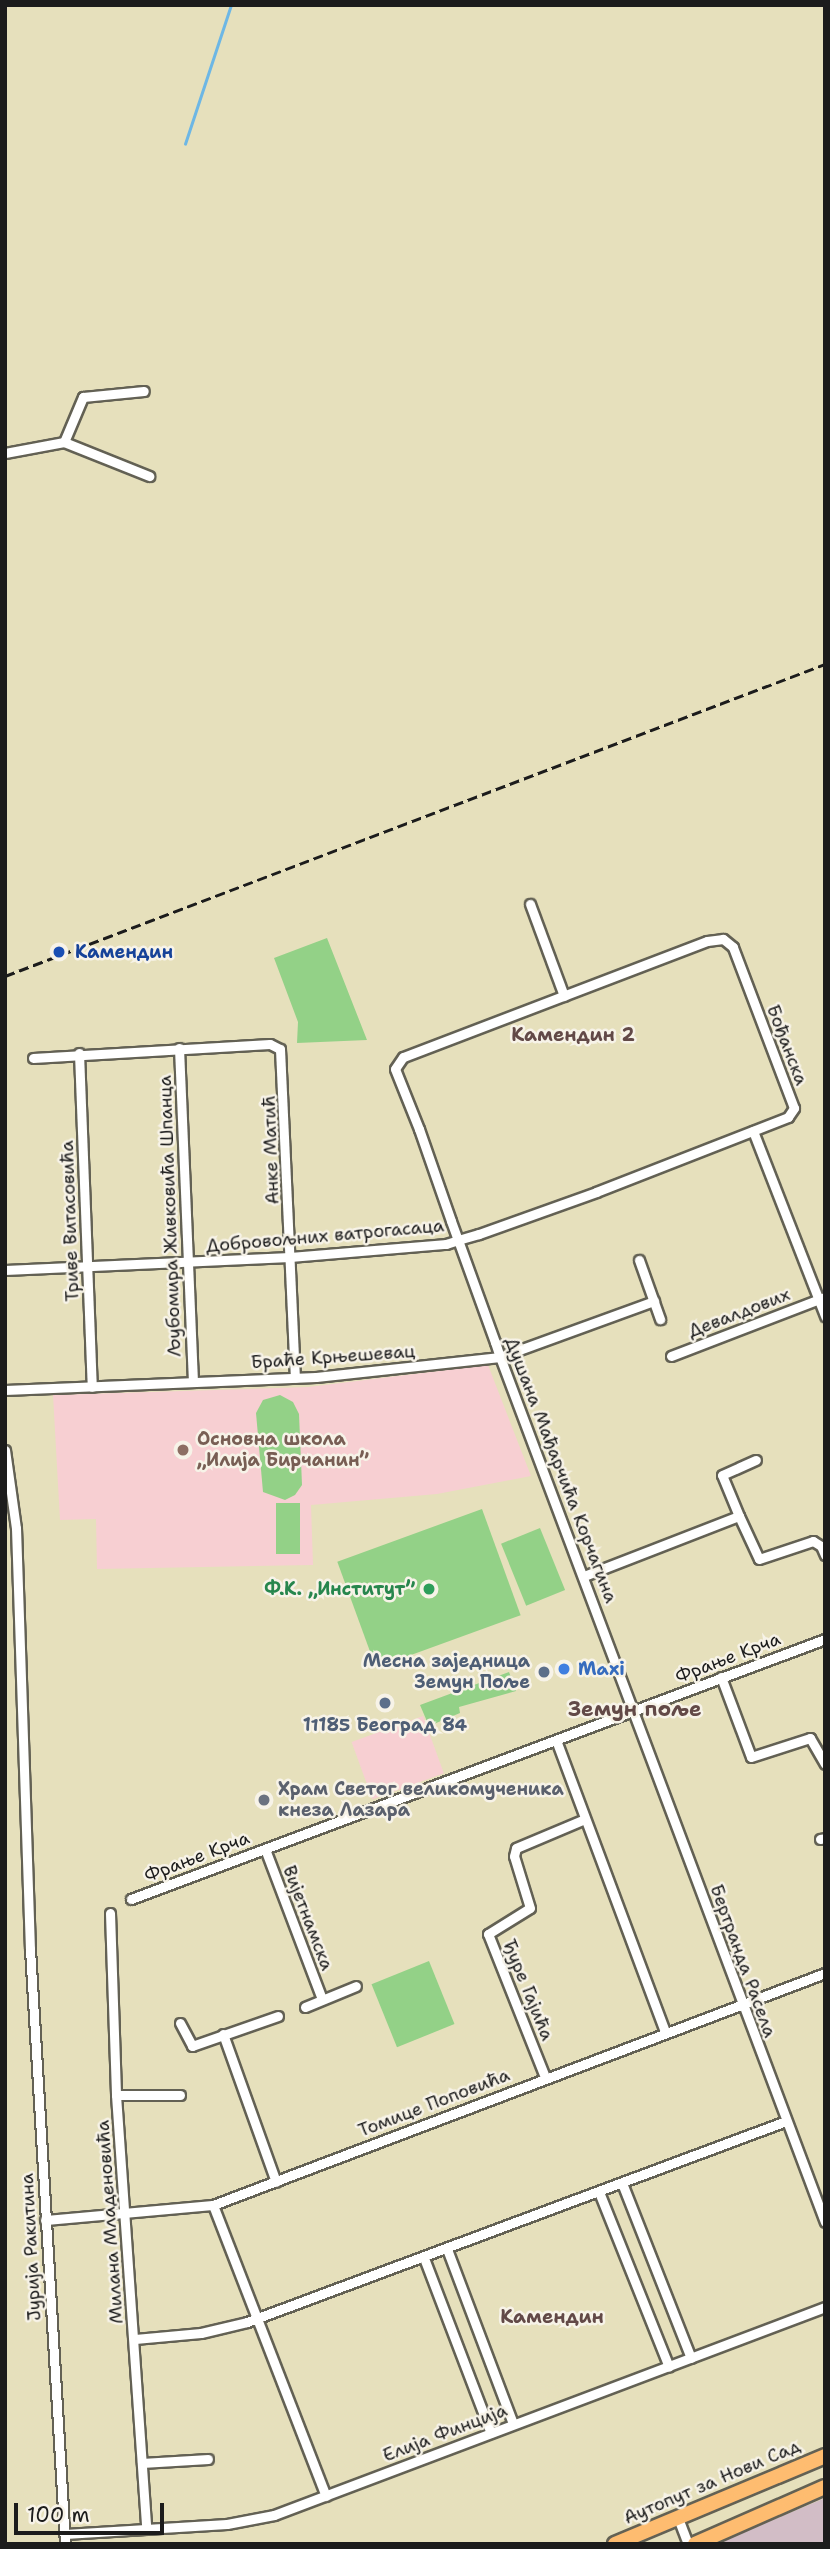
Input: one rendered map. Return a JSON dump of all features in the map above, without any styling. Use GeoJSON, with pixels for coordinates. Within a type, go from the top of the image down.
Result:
{"type":"FeatureCollection","features":[{"type":"Feature","properties":{"kind":"main road","name":"Аутопут за Нови Сад"},"geometry":{"type":"LineString","coordinates":[[614,2544],[825,2456]]}},
{"type":"Feature","properties":{"kind":"main road"},"geometry":{"type":"LineString","coordinates":[[695,2544],[825,2487]]}},
{"type":"Feature","properties":{"kind":"street"},"geometry":{"type":"LineString","coordinates":[[64,442],[83,397],[144,391]]}},
{"type":"Feature","properties":{"kind":"street"},"geometry":{"type":"LineString","coordinates":[[5,453],[64,442],[149,476]]}},
{"type":"Feature","properties":{"kind":"street"},"geometry":{"type":"LineString","coordinates":[[530,904],[564,996]]}},
{"type":"Feature","properties":{"kind":"street","name":"Бођанска"},"geometry":{"type":"LineString","coordinates":[[564,996],[715,939],[733,947],[794,1108],[788,1117],[753,1131]]}},
{"type":"Feature","properties":{"kind":"street","name":"Душана Мађарчића Корчагина"},"geometry":{"type":"LineString","coordinates":[[564,996],[403,1057],[396,1065],[500,1357],[634,1711]]}},
{"type":"Feature","properties":{"kind":"street","name":"Анке Матић"},"geometry":{"type":"LineString","coordinates":[[179,1048],[270,1044],[281,1049],[295,1378]]}},
{"type":"Feature","properties":{"kind":"street"},"geometry":{"type":"LineString","coordinates":[[33,1058],[179,1048]]}},
{"type":"Feature","properties":{"kind":"street","name":"Љубомира Живковића Шпанца"},"geometry":{"type":"LineString","coordinates":[[179,1048],[192,1382]]}},
{"type":"Feature","properties":{"kind":"street","name":"Триве Витасовића"},"geometry":{"type":"LineString","coordinates":[[79,1053],[92,1387]]}},
{"type":"Feature","properties":{"kind":"street"},"geometry":{"type":"LineString","coordinates":[[753,1131],[822,1298],[825,1316]]}},
{"type":"Feature","properties":{"kind":"street","name":"Добровољних ватрогасаца"},"geometry":{"type":"LineString","coordinates":[[5,1270],[290,1258],[458,1240],[753,1131]]}},
{"type":"Feature","properties":{"kind":"street"},"geometry":{"type":"LineString","coordinates":[[639,1260],[660,1319]]}},
{"type":"Feature","properties":{"kind":"street","name":"Девалдових"},"geometry":{"type":"LineString","coordinates":[[671,1356],[822,1298]]}},
{"type":"Feature","properties":{"kind":"street","name":"Браће Крњешевац"},"geometry":{"type":"LineString","coordinates":[[5,1390],[295,1378],[500,1357],[654,1301]]}},
{"type":"Feature","properties":{"kind":"street","name":"Јурија Ракитина"},"geometry":{"type":"LineString","coordinates":[[5,1450],[18,1570],[30,1949],[65,2539]]}},
{"type":"Feature","properties":{"kind":"street"},"geometry":{"type":"LineString","coordinates":[[756,1461],[722,1475],[738,1516],[760,1559],[813,1541],[821,1546],[825,1555]]}},
{"type":"Feature","properties":{"kind":"street"},"geometry":{"type":"LineString","coordinates":[[584,1576],[738,1516]]}},
{"type":"Feature","properties":{"kind":"street","name":"Фрање Крча"},"geometry":{"type":"LineString","coordinates":[[131,1899],[825,1639]]}},
{"type":"Feature","properties":{"kind":"street"},"geometry":{"type":"LineString","coordinates":[[721,1677],[751,1757],[810,1738],[825,1764]]}},
{"type":"Feature","properties":{"kind":"street","name":"Бертранда Расела"},"geometry":{"type":"LineString","coordinates":[[634,1711],[825,2222]]}},
{"type":"Feature","properties":{"kind":"street"},"geometry":{"type":"LineString","coordinates":[[556,1740],[665,2031]]}},
{"type":"Feature","properties":{"kind":"street","name":"Ђуре Гајића"},"geometry":{"type":"LineString","coordinates":[[545,2077],[488,1934],[530,1908],[514,1857],[516,1849],[585,1819]]}},
{"type":"Feature","properties":{"kind":"street","name":"Вијетнамска"},"geometry":{"type":"LineString","coordinates":[[265,1849],[322,1999]]}},
{"type":"Feature","properties":{"kind":"street","name":"Милана Младеновића"},"geometry":{"type":"LineString","coordinates":[[110,1913],[116,2095],[146,2528]]}},
{"type":"Feature","properties":{"kind":"street","name":"Томице Поповића"},"geometry":{"type":"LineString","coordinates":[[45,2220],[126,2215],[213,2205],[665,2031],[825,1973]]}},
{"type":"Feature","properties":{"kind":"street","name":"Вијетнамска"},"geometry":{"type":"LineString","coordinates":[[305,2007],[356,1986]]}},
{"type":"Feature","properties":{"kind":"street"},"geometry":{"type":"LineString","coordinates":[[180,2023],[192,2046],[278,2016]]}},
{"type":"Feature","properties":{"kind":"street"},"geometry":{"type":"LineString","coordinates":[[223,2034],[276,2182]]}},
{"type":"Feature","properties":{"kind":"street"},"geometry":{"type":"LineString","coordinates":[[116,2095],[180,2095]]}},
{"type":"Feature","properties":{"kind":"street"},"geometry":{"type":"LineString","coordinates":[[135,2339],[211,2332],[258,2318],[786,2121]]}},
{"type":"Feature","properties":{"kind":"street"},"geometry":{"type":"LineString","coordinates":[[622,2183],[691,2358]]}},
{"type":"Feature","properties":{"kind":"street"},"geometry":{"type":"LineString","coordinates":[[599,2192],[669,2367]]}},
{"type":"Feature","properties":{"kind":"street"},"geometry":{"type":"LineString","coordinates":[[213,2205],[326,2496]]}},
{"type":"Feature","properties":{"kind":"street"},"geometry":{"type":"LineString","coordinates":[[447,2249],[513,2424]]}},
{"type":"Feature","properties":{"kind":"street"},"geometry":{"type":"LineString","coordinates":[[424,2258],[491,2433]]}},
{"type":"Feature","properties":{"kind":"street","name":"Елија Финција"},"geometry":{"type":"LineString","coordinates":[[65,2539],[146,2528],[252,2520],[326,2496],[825,2307]]}},
{"type":"Feature","properties":{"kind":"street"},"geometry":{"type":"LineString","coordinates":[[142,2463],[208,2459]]}},
{"type":"Feature","properties":{"kind":"street"},"geometry":{"type":"LineString","coordinates":[[678,2518],[688,2544]]}},
{"type":"Feature","properties":{"kind":"shaded area","name":"Основна школа „Илија Бирчанин”"},"geometry":{"type":"Polygon","coordinates":[[[488,1365],[531,1476],[437,1494],[311,1505],[313,1565],[97,1569],[96,1519],[60,1520],[53,1395],[308,1387],[488,1365]]]}},
{"type":"Feature","properties":{"kind":"shaded area"},"geometry":{"type":"Polygon","coordinates":[[[423,1716],[444,1773],[372,1799],[352,1742],[423,1716]]]}},
{"type":"Feature","properties":{"kind":"shaded area"},"geometry":{"type":"Polygon","coordinates":[[[825,2498],[825,2544],[716,2544],[720,2542],[825,2498]]]}},
{"type":"Feature","properties":{"kind":"green space"},"geometry":{"type":"Polygon","coordinates":[[[327,938],[367,1040],[297,1043],[298,1022],[274,958],[327,938]]]}},
{"type":"Feature","properties":{"kind":"green space"},"geometry":{"type":"Polygon","coordinates":[[[280,1395],[293,1402],[299,1414],[302,1485],[295,1495],[285,1500],[263,1492],[256,1413],[263,1400],[280,1395]]]}},
{"type":"Feature","properties":{"kind":"green space"},"geometry":{"type":"Polygon","coordinates":[[[276,1503],[300,1503],[300,1554],[276,1554],[276,1503]]]}},
{"type":"Feature","properties":{"kind":"green space","name":"Ф.К. „Институт”"},"geometry":{"type":"Polygon","coordinates":[[[482,1509],[521,1615],[376,1668],[337,1562],[482,1509]]]}},
{"type":"Feature","properties":{"kind":"green space"},"geometry":{"type":"Polygon","coordinates":[[[540,1528],[565,1590],[526,1606],[501,1544],[540,1528]]]}},
{"type":"Feature","properties":{"kind":"green space"},"geometry":{"type":"Polygon","coordinates":[[[509,1672],[516,1691],[459,1707],[460,1713],[429,1726],[420,1705],[509,1672]]]}},
{"type":"Feature","properties":{"kind":"green space"},"geometry":{"type":"Polygon","coordinates":[[[429,1961],[454,2024],[397,2047],[372,1984],[429,1961]]]}},
{"type":"Feature","properties":{"kind":"waterway"},"geometry":{"type":"LineString","coordinates":[[185,144],[231,5]]}},
{"type":"Feature","properties":{"kind":"railway"},"geometry":{"type":"LineString","coordinates":[[5,976],[825,664]]}},
{"type":"Feature","properties":{"kind":"place","name":"Камендин"},"geometry":{"type":"Point","coordinates":[59,952]}},
{"type":"Feature","properties":{"kind":"place","name":"Основна школа „Илија Бирчанин”"},"geometry":{"type":"Point","coordinates":[183,1450]}},
{"type":"Feature","properties":{"kind":"place","name":"Ф.К. „Институт”"},"geometry":{"type":"Point","coordinates":[429,1589]}},
{"type":"Feature","properties":{"kind":"place","name":"Maxi"},"geometry":{"type":"Point","coordinates":[564,1669]}},
{"type":"Feature","properties":{"kind":"place","name":"Месна заједница Земун Поље"},"geometry":{"type":"Point","coordinates":[544,1672]}},
{"type":"Feature","properties":{"kind":"place","name":"11185 Београд 84"},"geometry":{"type":"Point","coordinates":[385,1703]}},
{"type":"Feature","properties":{"kind":"place","name":"Храм Светог великомученика кнеза Лазара"},"geometry":{"type":"Point","coordinates":[264,1800]}},
{"type":"Feature","properties":{"kind":"district","name":"Камендин 2"},"geometry":{"type":"Point","coordinates":[573,1035]}},
{"type":"Feature","properties":{"kind":"district","name":"Земун поље"},"geometry":{"type":"Point","coordinates":[635,1709]}},
{"type":"Feature","properties":{"kind":"district","name":"Камендин"},"geometry":{"type":"Point","coordinates":[552,2317]}}]}
